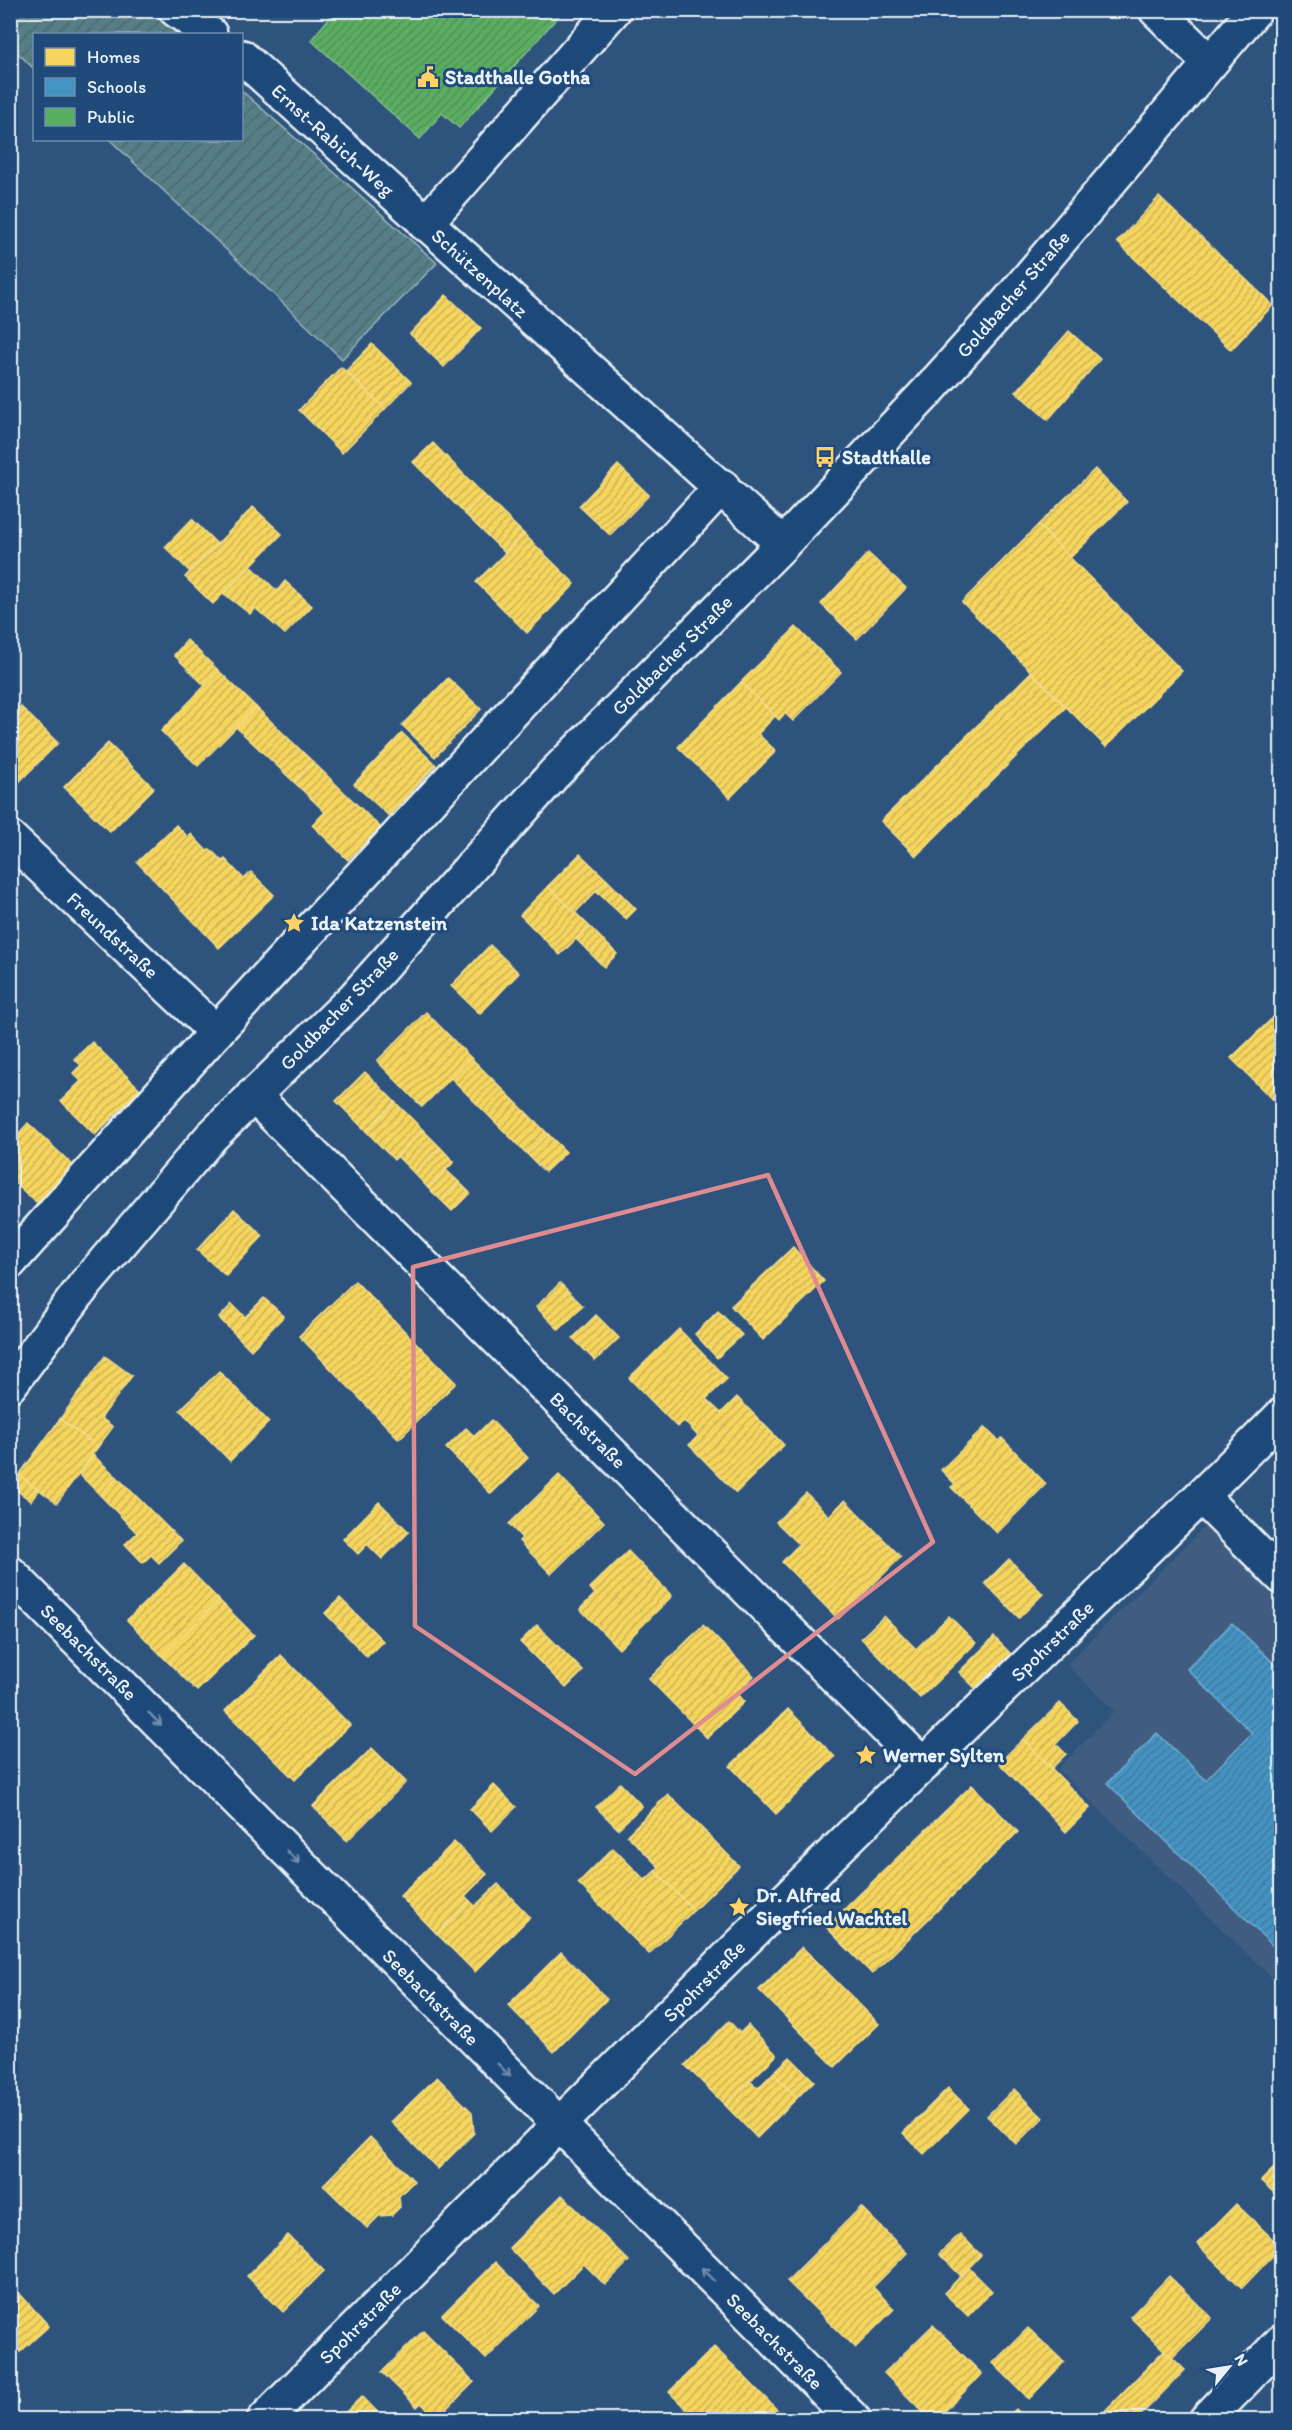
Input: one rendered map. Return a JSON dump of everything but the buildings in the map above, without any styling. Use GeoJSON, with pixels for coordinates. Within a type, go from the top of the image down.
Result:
{"type":"FeatureCollection","features":[{"type":"Feature","properties":{"kind":"street"},"geometry":{"type":"LineString","coordinates":[[176,10],[209,33]]}},
{"type":"Feature","properties":{"kind":"street","name":"Schützenplatz"},"geometry":{"type":"LineString","coordinates":[[614,10],[425,224],[722,486]]}},
{"type":"Feature","properties":{"kind":"street"},"geometry":{"type":"LineString","coordinates":[[1156,10],[1210,63]]}},
{"type":"Feature","properties":{"kind":"street","name":"Goldbacher Straße"},"geometry":{"type":"LineString","coordinates":[[10,1385],[83,1287],[211,1137],[355,997],[554,774],[783,544],[1009,301],[1255,10]]}},
{"type":"Feature","properties":{"kind":"street","name":"Ernst-Rabich-Weg"},"geometry":{"type":"LineString","coordinates":[[243,58],[425,224]]}},
{"type":"Feature","properties":{"kind":"street"},"geometry":{"type":"LineString","coordinates":[[10,1262],[216,1032],[722,486],[783,544]]}},
{"type":"Feature","properties":{"kind":"street","name":"Freundstraße"},"geometry":{"type":"LineString","coordinates":[[10,838],[216,1032]]}},
{"type":"Feature","properties":{"kind":"street","name":"Bachstraße"},"geometry":{"type":"LineString","coordinates":[[253,1095],[923,1765]]}},
{"type":"Feature","properties":{"kind":"street","name":"Spohrstraße"},"geometry":{"type":"LineString","coordinates":[[264,2420],[558,2125],[923,1765],[1202,1497],[1281,1415]]}},
{"type":"Feature","properties":{"kind":"street"},"geometry":{"type":"LineString","coordinates":[[1202,1497],[1281,1577]]}},
{"type":"Feature","properties":{"kind":"street","name":"Seebachstraße"},"geometry":{"type":"LineString","coordinates":[[10,1573],[854,2420]]}},
{"type":"Feature","properties":{"kind":"street"},"geometry":{"type":"LineString","coordinates":[[1206,2420],[1281,2341]]}},
{"type":"Feature","properties":{"kind":"highlighted area"},"geometry":{"type":"Polygon","coordinates":[[[768,1175],[933,1542],[635,1774],[415,1626],[413,1267],[768,1175]]]}},
{"type":"Feature","properties":{"kind":"shaded area"},"geometry":{"type":"Polygon","coordinates":[[[1206,1525],[1281,1603],[1281,1987],[1058,1769],[1114,1711],[1067,1664],[1206,1525]]]}},
{"type":"Feature","properties":{"kind":"green space"},"geometry":{"type":"Polygon","coordinates":[[[10,11],[153,11],[176,33],[33,33],[33,68],[11,46],[10,11]]]}},
{"type":"Feature","properties":{"kind":"green space"},"geometry":{"type":"Polygon","coordinates":[[[243,92],[437,263],[342,359],[111,141],[243,141],[243,92]]]}},
{"type":"Feature","properties":{"kind":"place","name":"Stadthalle Gotha"},"geometry":{"type":"Point","coordinates":[428,77]}},
{"type":"Feature","properties":{"kind":"place","name":"Stadthalle"},"geometry":{"type":"Point","coordinates":[825,457]}},
{"type":"Feature","properties":{"kind":"place","name":"Ida Katzenstein"},"geometry":{"type":"Point","coordinates":[294,923]}},
{"type":"Feature","properties":{"kind":"place","name":"Werner Sylten"},"geometry":{"type":"Point","coordinates":[866,1755]}},
{"type":"Feature","properties":{"kind":"place","name":"Dr. Alfred Siegfried Wachtel"},"geometry":{"type":"Point","coordinates":[739,1907]}}]}
